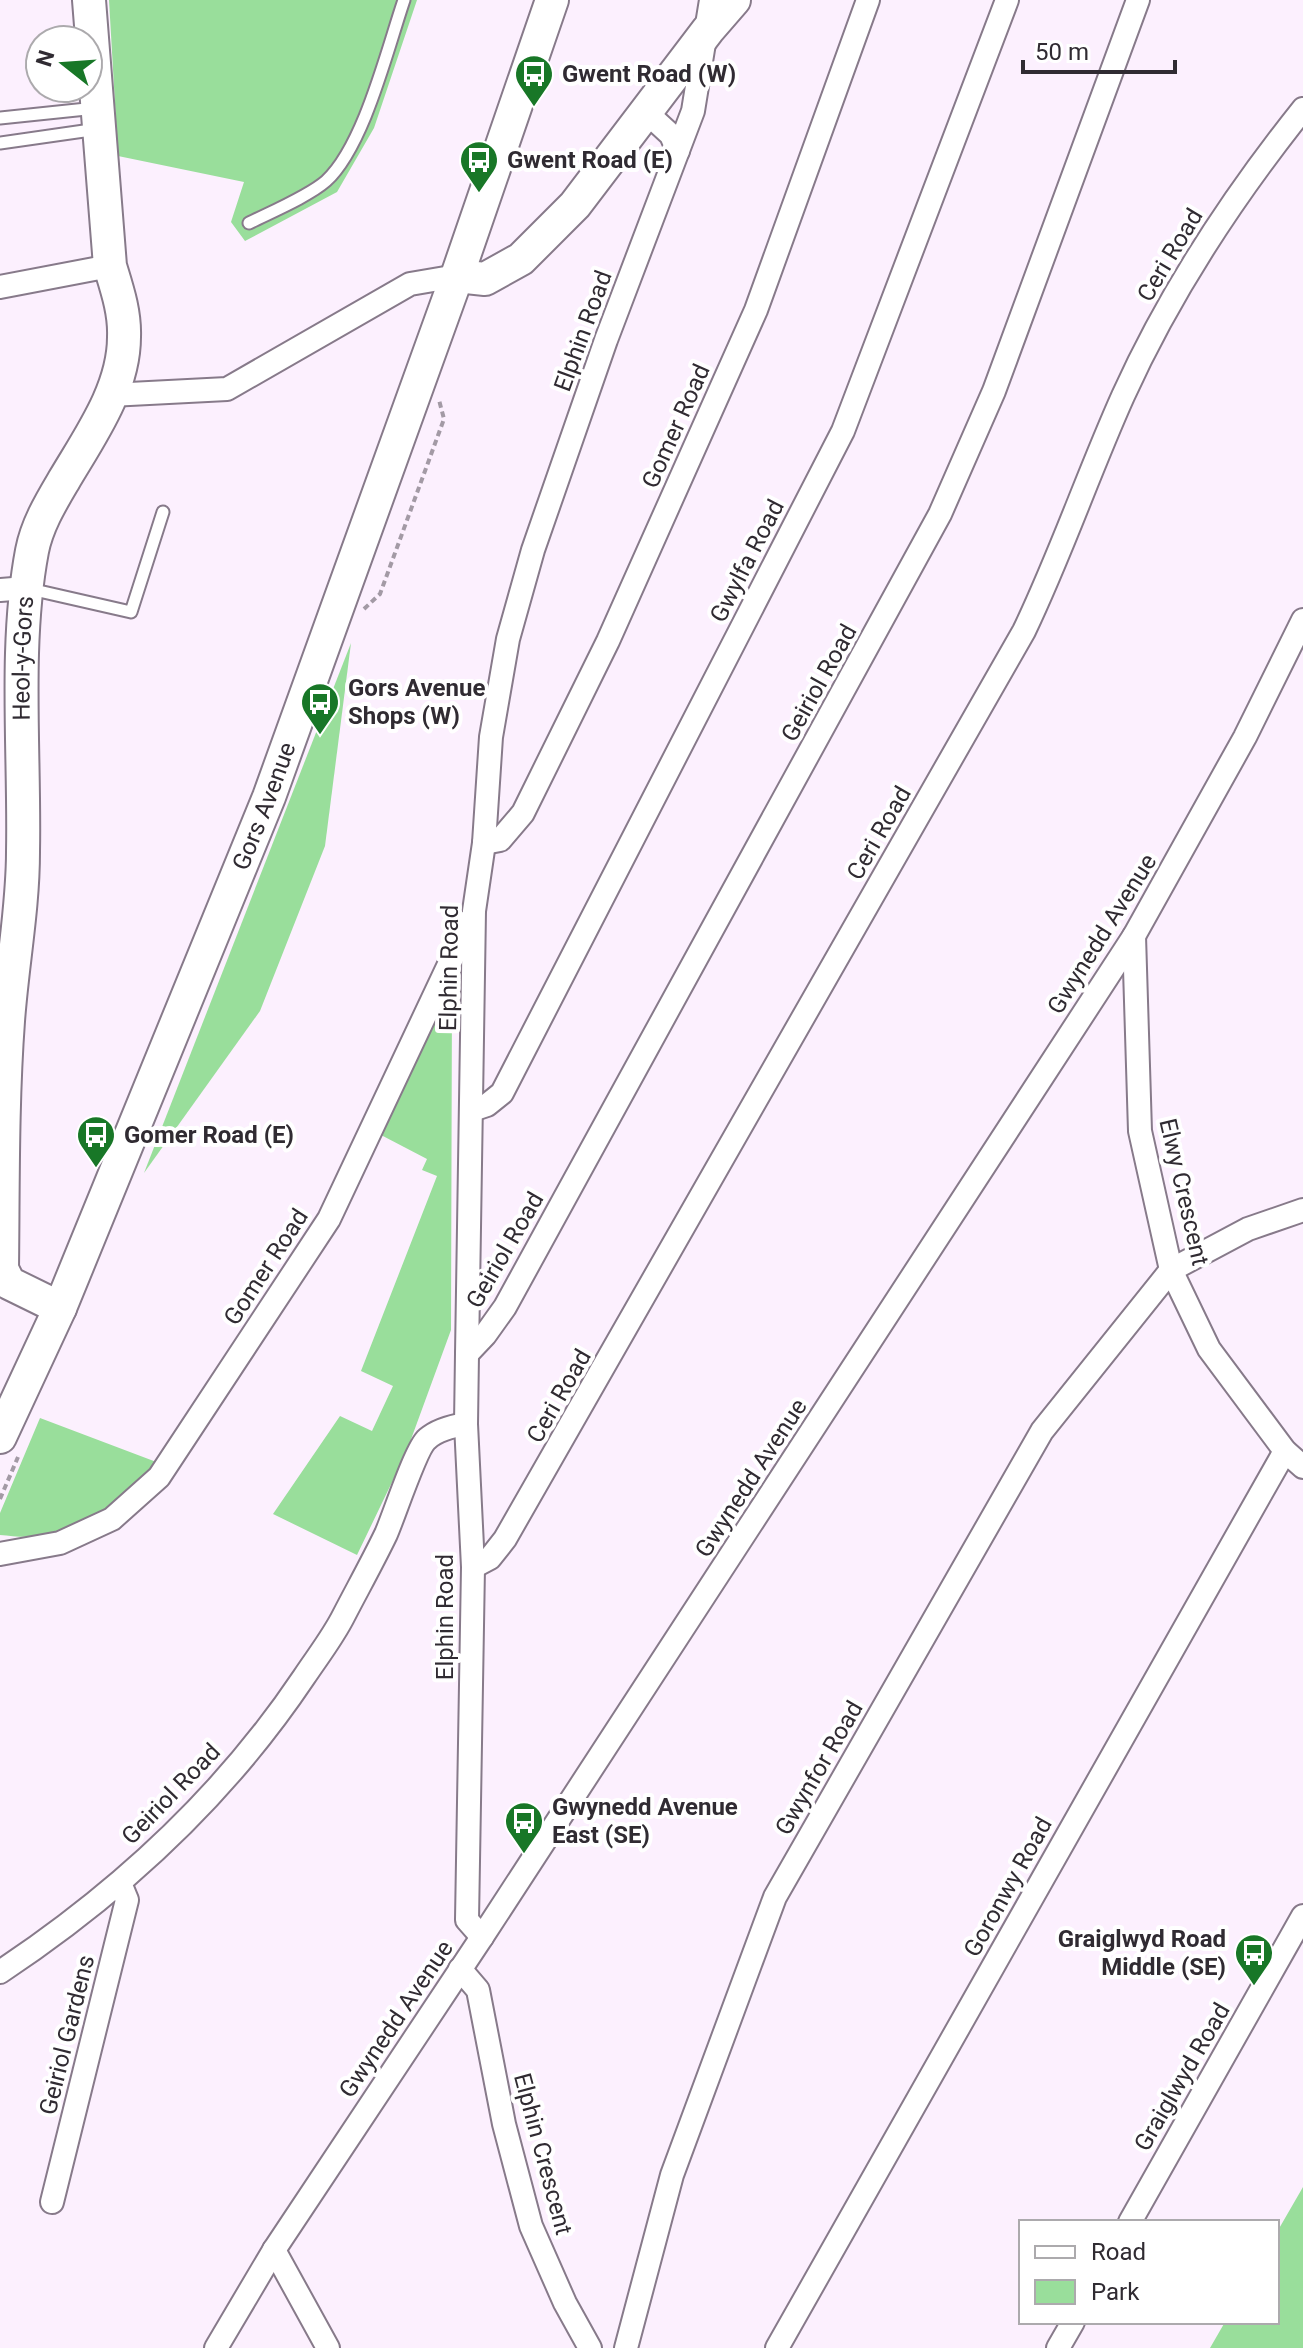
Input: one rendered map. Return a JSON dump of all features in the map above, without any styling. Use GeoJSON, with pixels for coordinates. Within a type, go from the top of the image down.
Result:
{"type":"FeatureCollection","features":[{"type":"Feature","properties":{"kind":"street","name":"Heol-y-Gors"},"geometry":{"type":"LineString","coordinates":[[60,1308],[9,1283],[2,1269],[4,1046],[23,856],[22,721],[13,589],[46,511],[98,423],[120,369],[124,336],[120,301],[110,266],[89,0]]}},
{"type":"Feature","properties":{"kind":"street","name":"Gors Avenue"},"geometry":{"type":"LineString","coordinates":[[3,1429],[60,1308],[269,797],[457,276],[552,0]]}},
{"type":"Feature","properties":{"kind":"street"},"geometry":{"type":"LineString","coordinates":[[110,395],[227,389],[410,284],[457,276],[485,279],[521,259],[575,205],[646,112],[710,15],[734,0]]}},
{"type":"Feature","properties":{"kind":"street","name":"Gomer Road"},"geometry":{"type":"LineString","coordinates":[[484,843],[500,840],[523,813],[608,641],[756,310],[868,0]]}},
{"type":"Feature","properties":{"kind":"street","name":"Gwylfa Road"},"geometry":{"type":"LineString","coordinates":[[472,1110],[487,1105],[502,1093],[843,431],[1007,0]]}},
{"type":"Feature","properties":{"kind":"street","name":"Geiriol Road"},"geometry":{"type":"LineString","coordinates":[[467,1354],[505,1307],[940,514],[994,391],[1138,0]]}},
{"type":"Feature","properties":{"kind":"street","name":"Elphin Road"},"geometry":{"type":"LineString","coordinates":[[482,1937],[467,1920],[473,1567],[466,1424],[474,911],[484,843],[491,737],[508,639],[548,505],[606,340],[693,111],[710,15]]}},
{"type":"Feature","properties":{"kind":"street","name":"Ceri Road"},"geometry":{"type":"LineString","coordinates":[[473,1567],[490,1558],[513,1525],[1024,631],[1055,566],[1123,395],[1179,287],[1237,195],[1303,109]]}},
{"type":"Feature","properties":{"kind":"street"},"geometry":{"type":"LineString","coordinates":[[646,112],[671,135],[678,151]]}},
{"type":"Feature","properties":{"kind":"street"},"geometry":{"type":"LineString","coordinates":[[0,287],[110,266]]}},
{"type":"Feature","properties":{"kind":"street","name":"Gwynedd Avenue"},"geometry":{"type":"LineString","coordinates":[[216,2348],[274,2250],[482,1937],[1134,936],[1245,737],[1303,620]]}},
{"type":"Feature","properties":{"kind":"street","name":"Gomer Road"},"geometry":{"type":"LineString","coordinates":[[0,1554],[60,1543],[112,1519],[159,1477],[329,1219],[474,911]]}},
{"type":"Feature","properties":{"kind":"street","name":"Elwy Crescent"},"geometry":{"type":"LineString","coordinates":[[1134,936],[1140,1131],[1171,1270],[1209,1349],[1285,1451],[1303,1467]]}},
{"type":"Feature","properties":{"kind":"street"},"geometry":{"type":"LineString","coordinates":[[1171,1270],[1248,1229],[1303,1210]]}},
{"type":"Feature","properties":{"kind":"street","name":"Gwynfor Road"},"geometry":{"type":"LineString","coordinates":[[626,2348],[672,2175],[775,1897],[1042,1431],[1171,1270]]}},
{"type":"Feature","properties":{"kind":"street","name":"Geiriol Road"},"geometry":{"type":"LineString","coordinates":[[0,1972],[68,1926],[120,1883],[165,1842],[228,1776],[282,1710],[339,1624],[387,1532],[424,1441],[453,1426],[466,1424]]}},
{"type":"Feature","properties":{"kind":"street","name":"Goronwy Road"},"geometry":{"type":"LineString","coordinates":[[777,2348],[1285,1451]]}},
{"type":"Feature","properties":{"kind":"street","name":"Geiriol Gardens"},"geometry":{"type":"LineString","coordinates":[[52,2202],[127,1900],[120,1883]]}},
{"type":"Feature","properties":{"kind":"street","name":"Graiglwyd Road"},"geometry":{"type":"LineString","coordinates":[[1131,2220],[1303,1916]]}},
{"type":"Feature","properties":{"kind":"street","name":"Elphin Crescent"},"geometry":{"type":"LineString","coordinates":[[460,1969],[478,1990],[504,2124],[531,2226],[565,2303],[590,2348]]}},
{"type":"Feature","properties":{"kind":"street"},"geometry":{"type":"LineString","coordinates":[[274,2250],[328,2348]]}},
{"type":"Feature","properties":{"kind":"street"},"geometry":{"type":"LineString","coordinates":[[1058,2348],[1072,2324]]}},
{"type":"Feature","properties":{"kind":"lane"},"geometry":{"type":"LineString","coordinates":[[249,223],[324,183],[345,159],[361,126],[404,0]]}},
{"type":"Feature","properties":{"kind":"lane"},"geometry":{"type":"LineString","coordinates":[[0,118],[98,118]]}},
{"type":"Feature","properties":{"kind":"lane"},"geometry":{"type":"LineString","coordinates":[[0,143],[98,118]]}},
{"type":"Feature","properties":{"kind":"lane"},"geometry":{"type":"LineString","coordinates":[[13,589],[131,612],[163,512]]}},
{"type":"Feature","properties":{"kind":"green space"},"geometry":{"type":"Polygon","coordinates":[[[109,0],[417,0],[374,128],[337,192],[245,241],[231,222],[244,182],[118,156],[109,0]]]}},
{"type":"Feature","properties":{"kind":"green space"},"geometry":{"type":"Polygon","coordinates":[[[351,643],[325,846],[260,1011],[144,1173],[351,643]]]}},
{"type":"Feature","properties":{"kind":"green space"},"geometry":{"type":"Polygon","coordinates":[[[452,987],[451,1330],[406,1453],[357,1555],[273,1514],[340,1416],[372,1431],[393,1386],[361,1371],[437,1176],[422,1170],[427,1159],[381,1135],[452,987]]]}},
{"type":"Feature","properties":{"kind":"green space"},"geometry":{"type":"Polygon","coordinates":[[[40,1418],[159,1463],[119,1499],[89,1519],[33,1537],[0,1535],[0,1513],[40,1418]]]}},
{"type":"Feature","properties":{"kind":"green space"},"geometry":{"type":"Polygon","coordinates":[[[1303,2187],[1303,2348],[1210,2348],[1224,2324],[1279,2324],[1279,2229],[1303,2187]]]}},
{"type":"Feature","properties":{"kind":"place","name":"Gwent Road (W)"},"geometry":{"type":"Point","coordinates":[534,108]}},
{"type":"Feature","properties":{"kind":"place","name":"Gwent Road (E)"},"geometry":{"type":"Point","coordinates":[479,194]}},
{"type":"Feature","properties":{"kind":"place","name":"Gors Avenue Shops (W)"},"geometry":{"type":"Point","coordinates":[320,736]}},
{"type":"Feature","properties":{"kind":"place","name":"Gomer Road (E)"},"geometry":{"type":"Point","coordinates":[96,1169]}},
{"type":"Feature","properties":{"kind":"place","name":"Gwynedd Avenue East (SE)"},"geometry":{"type":"Point","coordinates":[524,1855]}},
{"type":"Feature","properties":{"kind":"place","name":"Graiglwyd Road Middle (SE)"},"geometry":{"type":"Point","coordinates":[1254,1987]}}]}
